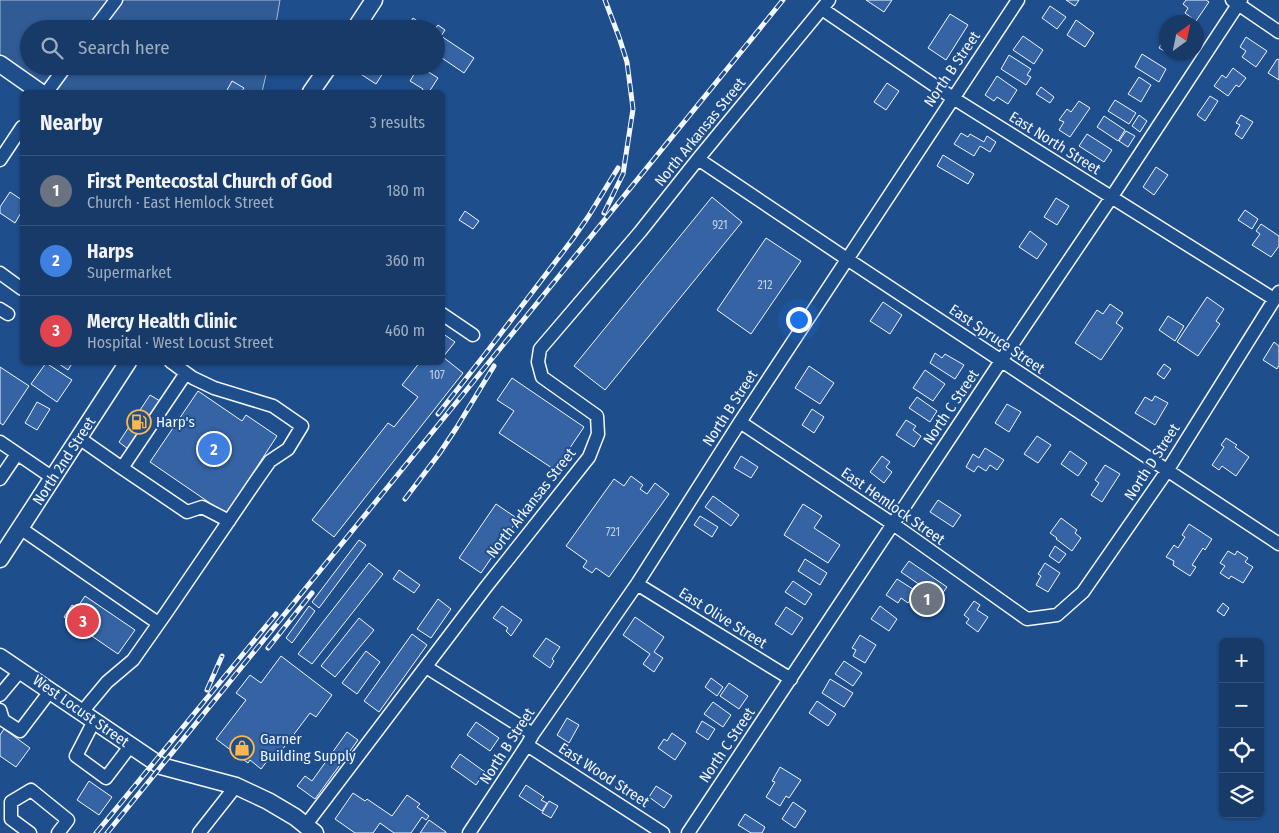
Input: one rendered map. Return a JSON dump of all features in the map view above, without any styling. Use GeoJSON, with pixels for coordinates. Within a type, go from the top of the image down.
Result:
{"type":"FeatureCollection","features":[{"type":"Feature","properties":{"kind":"main road"},"geometry":{"type":"LineString","coordinates":[[361,20],[374,0]]}},
{"type":"Feature","properties":{"kind":"main road"},"geometry":{"type":"LineString","coordinates":[[0,64],[37,90]]}},
{"type":"Feature","properties":{"kind":"main road"},"geometry":{"type":"LineString","coordinates":[[312,90],[323,75]]}},
{"type":"Feature","properties":{"kind":"main road","name":"North 2nd Street"},"geometry":{"type":"LineString","coordinates":[[0,558],[126,365]]}},
{"type":"Feature","properties":{"kind":"main road","name":"West Locust Street"},"geometry":{"type":"LineString","coordinates":[[0,657],[161,766],[236,786],[268,801],[310,829]]}},
{"type":"Feature","properties":{"kind":"street"},"geometry":{"type":"LineString","coordinates":[[101,20],[116,0]]}},
{"type":"Feature","properties":{"kind":"street","name":"North B Street"},"geometry":{"type":"LineString","coordinates":[[469,833],[637,584],[740,422],[1018,0]]}},
{"type":"Feature","properties":{"kind":"street"},"geometry":{"type":"LineString","coordinates":[[1237,1],[1279,32]]}},
{"type":"Feature","properties":{"kind":"street","name":"North C Street"},"geometry":{"type":"LineString","coordinates":[[688,833],[1111,198],[1237,1]]}},
{"type":"Feature","properties":{"kind":"street","name":"East North Street"},"geometry":{"type":"LineString","coordinates":[[825,4],[952,98],[1111,198],[1277,296]]}},
{"type":"Feature","properties":{"kind":"street","name":"North Arkansas Street"},"geometry":{"type":"LineString","coordinates":[[310,829],[364,747],[588,457],[598,434],[597,416],[542,376],[538,362],[540,349],[640,232],[825,4]]}},
{"type":"Feature","properties":{"kind":"street"},"geometry":{"type":"LineString","coordinates":[[48,90],[59,75]]}},
{"type":"Feature","properties":{"kind":"street"},"geometry":{"type":"LineString","coordinates":[[0,160],[20,130]]}},
{"type":"Feature","properties":{"kind":"street","name":"East Spruce Street"},"geometry":{"type":"LineString","coordinates":[[698,159],[1279,544]]}},
{"type":"Feature","properties":{"kind":"street"},"geometry":{"type":"LineString","coordinates":[[0,273],[20,288]]}},
{"type":"Feature","properties":{"kind":"street","name":"North D Street"},"geometry":{"type":"LineString","coordinates":[[1027,619],[1057,615],[1083,592],[1167,471],[1277,296]]}},
{"type":"Feature","properties":{"kind":"street"},"geometry":{"type":"LineString","coordinates":[[445,316],[473,335]]}},
{"type":"Feature","properties":{"kind":"street"},"geometry":{"type":"LineString","coordinates":[[131,746],[106,778],[76,756],[88,716],[107,682],[133,660],[270,460],[288,449],[302,426],[273,406],[214,388],[175,365]]}},
{"type":"Feature","properties":{"kind":"street"},"geometry":{"type":"LineString","coordinates":[[122,468],[186,373]]}},
{"type":"Feature","properties":{"kind":"street","name":"East Hemlock Street"},"geometry":{"type":"LineString","coordinates":[[740,422],[893,524],[1027,619]]}},
{"type":"Feature","properties":{"kind":"street"},"geometry":{"type":"LineString","coordinates":[[79,438],[187,512],[202,507],[229,521]]}},
{"type":"Feature","properties":{"kind":"street"},"geometry":{"type":"LineString","coordinates":[[0,442],[53,478]]}},
{"type":"Feature","properties":{"kind":"street"},"geometry":{"type":"LineString","coordinates":[[0,479],[17,454]]}},
{"type":"Feature","properties":{"kind":"street"},"geometry":{"type":"LineString","coordinates":[[20,528],[158,623]]}},
{"type":"Feature","properties":{"kind":"street","name":"East Olive Street"},"geometry":{"type":"LineString","coordinates":[[637,584],[791,679]]}},
{"type":"Feature","properties":{"kind":"street","name":"East Wood Street"},"geometry":{"type":"LineString","coordinates":[[426,667],[662,833]]}},
{"type":"Feature","properties":{"kind":"street"},"geometry":{"type":"LineString","coordinates":[[0,695],[21,670]]}},
{"type":"Feature","properties":{"kind":"street"},"geometry":{"type":"LineString","coordinates":[[0,710],[3,720],[20,731],[51,690]]}},
{"type":"Feature","properties":{"kind":"street"},"geometry":{"type":"LineString","coordinates":[[199,833],[236,786]]}},
{"type":"Feature","properties":{"kind":"street"},"geometry":{"type":"LineString","coordinates":[[11,802],[31,790],[68,820],[58,833]]}},
{"type":"Feature","properties":{"kind":"street"},"geometry":{"type":"LineString","coordinates":[[0,794],[11,802]]}},
{"type":"Feature","properties":{"kind":"street"},"geometry":{"type":"LineString","coordinates":[[11,802],[11,818],[30,833]]}},
{"type":"Feature","properties":{"kind":"shaded area"},"geometry":{"type":"Polygon","coordinates":[[[0,0],[280,0],[277,20],[20,20],[20,68],[0,55],[0,0]]]}},
{"type":"Feature","properties":{"kind":"shaded area"},"geometry":{"type":"Polygon","coordinates":[[[30,75],[266,75],[262,90],[52,90],[30,75]]]}},
{"type":"Feature","properties":{"kind":"building"},"geometry":{"type":"Polygon","coordinates":[[[866,0],[892,0],[884,12],[866,0]]]}},
{"type":"Feature","properties":{"kind":"building"},"geometry":{"type":"Polygon","coordinates":[[[1066,0],[1079,0],[1075,6],[1066,0]]]}},
{"type":"Feature","properties":{"kind":"building"},"geometry":{"type":"Polygon","coordinates":[[[1186,0],[1206,0],[1209,2],[1200,15],[1188,15],[1185,13],[1188,8],[1183,4],[1186,0]]]}},
{"type":"Feature","properties":{"kind":"building"},"geometry":{"type":"Polygon","coordinates":[[[1050,6],[1066,17],[1057,29],[1042,18],[1050,6]]]}},
{"type":"Feature","properties":{"kind":"building"},"geometry":{"type":"Polygon","coordinates":[[[950,14],[968,25],[946,60],[928,48],[950,14]]]}},
{"type":"Feature","properties":{"kind":"building"},"geometry":{"type":"Polygon","coordinates":[[[1076,20],[1094,33],[1085,47],[1067,35],[1076,20]]]}},
{"type":"Feature","properties":{"kind":"building"},"geometry":{"type":"Polygon","coordinates":[[[1023,36],[1043,50],[1034,64],[1013,50],[1023,36]]]}},
{"type":"Feature","properties":{"kind":"building"},"geometry":{"type":"Polygon","coordinates":[[[1246,37],[1267,51],[1256,67],[1242,57],[1246,51],[1240,47],[1246,37]]]}},
{"type":"Feature","properties":{"kind":"building"},"geometry":{"type":"Polygon","coordinates":[[[445,39],[474,58],[464,73],[445,60],[445,39]]]}},
{"type":"Feature","properties":{"kind":"building"},"geometry":{"type":"Polygon","coordinates":[[[1142,54],[1166,69],[1159,82],[1135,67],[1142,54]]]}},
{"type":"Feature","properties":{"kind":"building"},"geometry":{"type":"Polygon","coordinates":[[[1009,55],[1031,69],[1027,75],[1031,77],[1026,85],[1001,69],[1009,55]]]}},
{"type":"Feature","properties":{"kind":"building"},"geometry":{"type":"Polygon","coordinates":[[[1277,59],[1279,60],[1279,80],[1268,73],[1277,59]]]}},
{"type":"Feature","properties":{"kind":"building"},"geometry":{"type":"Polygon","coordinates":[[[1233,68],[1246,78],[1239,87],[1236,85],[1228,96],[1214,86],[1222,75],[1226,78],[1233,68]]]}},
{"type":"Feature","properties":{"kind":"building"},"geometry":{"type":"Polygon","coordinates":[[[362,75],[382,75],[376,84],[362,75]]]}},
{"type":"Feature","properties":{"kind":"building"},"geometry":{"type":"Polygon","coordinates":[[[414,75],[433,75],[438,78],[430,90],[422,90],[410,81],[414,75]]]}},
{"type":"Feature","properties":{"kind":"building"},"geometry":{"type":"Polygon","coordinates":[[[997,76],[1017,90],[1008,104],[997,97],[994,101],[985,95],[997,76]]]}},
{"type":"Feature","properties":{"kind":"building"},"geometry":{"type":"Polygon","coordinates":[[[1139,77],[1151,85],[1141,102],[1128,94],[1139,77]]]}},
{"type":"Feature","properties":{"kind":"building"},"geometry":{"type":"Polygon","coordinates":[[[232,81],[244,88],[242,90],[227,90],[232,81]]]}},
{"type":"Feature","properties":{"kind":"building"},"geometry":{"type":"Polygon","coordinates":[[[887,83],[899,91],[886,110],[874,102],[887,83]]]}},
{"type":"Feature","properties":{"kind":"building"},"geometry":{"type":"Polygon","coordinates":[[[1041,87],[1054,97],[1050,103],[1036,94],[1041,87]]]}},
{"type":"Feature","properties":{"kind":"building"},"geometry":{"type":"Polygon","coordinates":[[[1210,96],[1218,101],[1205,121],[1197,115],[1210,96]]]}},
{"type":"Feature","properties":{"kind":"building"},"geometry":{"type":"Polygon","coordinates":[[[1115,100],[1136,113],[1129,124],[1108,111],[1115,100]]]}},
{"type":"Feature","properties":{"kind":"building"},"geometry":{"type":"Polygon","coordinates":[[[1079,101],[1090,108],[1070,137],[1059,130],[1064,122],[1059,120],[1067,109],[1071,112],[1079,101]]]}},
{"type":"Feature","properties":{"kind":"building"},"geometry":{"type":"Polygon","coordinates":[[[1139,115],[1147,121],[1140,132],[1132,126],[1139,115]]]}},
{"type":"Feature","properties":{"kind":"building"},"geometry":{"type":"Polygon","coordinates":[[[1241,115],[1253,122],[1242,139],[1235,134],[1240,125],[1236,123],[1241,115]]]}},
{"type":"Feature","properties":{"kind":"building"},"geometry":{"type":"Polygon","coordinates":[[[1104,116],[1125,130],[1118,141],[1097,127],[1104,116]]]}},
{"type":"Feature","properties":{"kind":"building"},"geometry":{"type":"Polygon","coordinates":[[[1126,131],[1135,136],[1128,147],[1119,141],[1126,131]]]}},
{"type":"Feature","properties":{"kind":"building"},"geometry":{"type":"Polygon","coordinates":[[[961,133],[968,137],[970,134],[984,142],[987,136],[996,142],[990,152],[980,146],[974,156],[954,144],[961,133]]]}},
{"type":"Feature","properties":{"kind":"building"},"geometry":{"type":"Polygon","coordinates":[[[1087,134],[1112,150],[1104,162],[1079,146],[1087,134]]]}},
{"type":"Feature","properties":{"kind":"building"},"geometry":{"type":"Polygon","coordinates":[[[943,155],[974,174],[968,184],[937,166],[943,155]]]}},
{"type":"Feature","properties":{"kind":"building"},"geometry":{"type":"Polygon","coordinates":[[[1156,167],[1168,175],[1154,195],[1143,187],[1156,167]]]}},
{"type":"Feature","properties":{"kind":"building"},"geometry":{"type":"Polygon","coordinates":[[[10,192],[20,199],[20,214],[15,223],[0,213],[0,207],[10,192]]]}},
{"type":"Feature","properties":{"kind":"building"},"geometry":{"type":"Polygon","coordinates":[[[712,197],[742,222],[605,390],[574,366],[712,197]]]}},
{"type":"Feature","properties":{"kind":"building"},"geometry":{"type":"Polygon","coordinates":[[[1056,198],[1069,206],[1057,225],[1044,217],[1056,198]]]}},
{"type":"Feature","properties":{"kind":"building"},"geometry":{"type":"Polygon","coordinates":[[[1245,210],[1258,219],[1252,229],[1238,220],[1245,210]]]}},
{"type":"Feature","properties":{"kind":"building"},"geometry":{"type":"Polygon","coordinates":[[[465,211],[479,221],[473,229],[459,220],[465,211]]]}},
{"type":"Feature","properties":{"kind":"building"},"geometry":{"type":"Polygon","coordinates":[[[1261,224],[1279,236],[1279,246],[1271,257],[1252,245],[1260,234],[1256,231],[1261,224]]]}},
{"type":"Feature","properties":{"kind":"building"},"geometry":{"type":"Polygon","coordinates":[[[1030,231],[1047,244],[1037,259],[1019,247],[1030,231]]]}},
{"type":"Feature","properties":{"kind":"building"},"geometry":{"type":"Polygon","coordinates":[[[766,238],[801,261],[751,334],[717,310],[766,238]]]}},
{"type":"Feature","properties":{"kind":"building"},"geometry":{"type":"Polygon","coordinates":[[[1207,297],[1224,309],[1216,321],[1220,324],[1198,356],[1177,342],[1207,297]]]}},
{"type":"Feature","properties":{"kind":"building"},"geometry":{"type":"Polygon","coordinates":[[[883,302],[902,315],[890,334],[870,321],[883,302]]]}},
{"type":"Feature","properties":{"kind":"building"},"geometry":{"type":"Polygon","coordinates":[[[1110,304],[1123,313],[1116,323],[1123,328],[1101,360],[1075,343],[1097,310],[1103,314],[1110,304]]]}},
{"type":"Feature","properties":{"kind":"building"},"geometry":{"type":"Polygon","coordinates":[[[1168,316],[1184,326],[1175,341],[1159,330],[1168,316]]]}},
{"type":"Feature","properties":{"kind":"building"},"geometry":{"type":"Polygon","coordinates":[[[445,335],[455,342],[445,354],[445,335]]]}},
{"type":"Feature","properties":{"kind":"building"},"geometry":{"type":"Polygon","coordinates":[[[1274,342],[1279,346],[1279,365],[1277,369],[1263,360],[1274,342]]]}},
{"type":"Feature","properties":{"kind":"building"},"geometry":{"type":"Polygon","coordinates":[[[935,353],[942,358],[945,354],[964,365],[955,379],[930,363],[935,353]]]}},
{"type":"Feature","properties":{"kind":"building"},"geometry":{"type":"Polygon","coordinates":[[[445,359],[463,373],[334,537],[312,520],[388,423],[394,427],[418,397],[402,385],[418,365],[445,365],[445,359]]]}},
{"type":"Feature","properties":{"kind":"building"},"geometry":{"type":"Polygon","coordinates":[[[1164,364],[1171,369],[1164,379],[1157,374],[1164,364]]]}},
{"type":"Feature","properties":{"kind":"building"},"geometry":{"type":"Polygon","coordinates":[[[45,365],[49,365],[72,380],[57,402],[31,384],[45,365]]]}},
{"type":"Feature","properties":{"kind":"building"},"geometry":{"type":"Polygon","coordinates":[[[60,365],[71,365],[68,370],[60,365]]]}},
{"type":"Feature","properties":{"kind":"building"},"geometry":{"type":"Polygon","coordinates":[[[809,366],[834,383],[820,404],[795,388],[809,366]]]}},
{"type":"Feature","properties":{"kind":"building"},"geometry":{"type":"Polygon","coordinates":[[[0,367],[29,386],[3,425],[0,423],[0,367]]]}},
{"type":"Feature","properties":{"kind":"building"},"geometry":{"type":"Polygon","coordinates":[[[925,370],[945,384],[933,401],[913,388],[925,370]]]}},
{"type":"Feature","properties":{"kind":"building"},"geometry":{"type":"Polygon","coordinates":[[[512,378],[584,427],[555,470],[499,433],[514,411],[497,400],[512,378]]]}},
{"type":"Feature","properties":{"kind":"building"},"geometry":{"type":"Polygon","coordinates":[[[198,391],[242,421],[246,415],[277,436],[226,514],[150,462],[198,391]]]}},
{"type":"Feature","properties":{"kind":"building","name":"Harp's"},"geometry":{"type":"Polygon","coordinates":[[[150,395],[160,401],[128,449],[119,442],[150,395]]]}},
{"type":"Feature","properties":{"kind":"building"},"geometry":{"type":"Polygon","coordinates":[[[1155,396],[1168,403],[1155,425],[1135,413],[1145,397],[1152,401],[1155,396]]]}},
{"type":"Feature","properties":{"kind":"building"},"geometry":{"type":"Polygon","coordinates":[[[917,397],[937,411],[930,422],[909,408],[917,397]]]}},
{"type":"Feature","properties":{"kind":"building"},"geometry":{"type":"Polygon","coordinates":[[[37,402],[50,409],[37,430],[25,423],[37,402]]]}},
{"type":"Feature","properties":{"kind":"building"},"geometry":{"type":"Polygon","coordinates":[[[1007,404],[1021,412],[1009,432],[995,423],[1007,404]]]}},
{"type":"Feature","properties":{"kind":"building"},"geometry":{"type":"Polygon","coordinates":[[[812,409],[824,417],[814,433],[802,425],[812,409]]]}},
{"type":"Feature","properties":{"kind":"building"},"geometry":{"type":"Polygon","coordinates":[[[906,420],[916,426],[913,430],[921,436],[914,447],[896,435],[906,420]]]}},
{"type":"Feature","properties":{"kind":"building"},"geometry":{"type":"Polygon","coordinates":[[[1037,436],[1051,445],[1038,463],[1024,454],[1037,436]]]}},
{"type":"Feature","properties":{"kind":"building"},"geometry":{"type":"Polygon","coordinates":[[[1226,438],[1237,445],[1235,447],[1249,457],[1236,476],[1222,466],[1219,470],[1212,465],[1224,447],[1221,445],[1226,438]]]}},
{"type":"Feature","properties":{"kind":"building"},"geometry":{"type":"Polygon","coordinates":[[[985,448],[1004,460],[997,470],[990,465],[986,471],[978,466],[974,472],[966,467],[973,454],[979,458],[985,448]]]}},
{"type":"Feature","properties":{"kind":"building"},"geometry":{"type":"Polygon","coordinates":[[[1070,451],[1087,463],[1078,476],[1061,464],[1070,451]]]}},
{"type":"Feature","properties":{"kind":"building"},"geometry":{"type":"Polygon","coordinates":[[[741,456],[758,467],[751,478],[734,468],[741,456]]]}},
{"type":"Feature","properties":{"kind":"building"},"geometry":{"type":"Polygon","coordinates":[[[882,456],[890,462],[886,467],[892,472],[884,483],[870,472],[882,456]]]}},
{"type":"Feature","properties":{"kind":"building"},"geometry":{"type":"Polygon","coordinates":[[[1105,465],[1120,474],[1102,502],[1091,495],[1099,483],[1095,480],[1105,465]]]}},
{"type":"Feature","properties":{"kind":"building"},"geometry":{"type":"Polygon","coordinates":[[[631,476],[643,485],[640,489],[647,494],[655,483],[669,494],[609,577],[596,568],[592,573],[583,567],[587,561],[566,546],[614,479],[624,486],[631,476]]]}},
{"type":"Feature","properties":{"kind":"building"},"geometry":{"type":"Polygon","coordinates":[[[713,496],[739,515],[731,526],[705,507],[713,496]]]}},
{"type":"Feature","properties":{"kind":"building"},"geometry":{"type":"Polygon","coordinates":[[[938,500],[961,515],[953,527],[930,512],[938,500]]]}},
{"type":"Feature","properties":{"kind":"building"},"geometry":{"type":"Polygon","coordinates":[[[496,504],[518,519],[481,573],[459,558],[496,504]]]}},
{"type":"Feature","properties":{"kind":"building"},"geometry":{"type":"Polygon","coordinates":[[[803,504],[822,516],[814,528],[840,545],[828,563],[784,535],[803,504]]]}},
{"type":"Feature","properties":{"kind":"building"},"geometry":{"type":"Polygon","coordinates":[[[700,516],[718,527],[712,537],[694,525],[700,516]]]}},
{"type":"Feature","properties":{"kind":"building"},"geometry":{"type":"Polygon","coordinates":[[[1061,518],[1077,530],[1075,533],[1081,538],[1072,551],[1050,533],[1061,518]]]}},
{"type":"Feature","properties":{"kind":"building"},"geometry":{"type":"Polygon","coordinates":[[[1189,524],[1212,539],[1205,550],[1203,548],[1192,565],[1196,567],[1190,576],[1173,565],[1174,561],[1166,557],[1174,545],[1178,548],[1185,537],[1182,535],[1189,524]]]}},
{"type":"Feature","properties":{"kind":"building"},"geometry":{"type":"Polygon","coordinates":[[[359,540],[366,545],[319,608],[312,602],[359,540]]]}},
{"type":"Feature","properties":{"kind":"building"},"geometry":{"type":"Polygon","coordinates":[[[1055,546],[1066,554],[1059,563],[1049,556],[1055,546]]]}},
{"type":"Feature","properties":{"kind":"building"},"geometry":{"type":"Polygon","coordinates":[[[1228,551],[1235,555],[1237,551],[1248,558],[1245,562],[1253,567],[1243,583],[1231,576],[1229,579],[1220,573],[1225,566],[1220,563],[1228,551]]]}},
{"type":"Feature","properties":{"kind":"building"},"geometry":{"type":"Polygon","coordinates":[[[805,559],[827,573],[820,585],[798,571],[805,559]]]}},
{"type":"Feature","properties":{"kind":"building"},"geometry":{"type":"Polygon","coordinates":[[[909,561],[947,587],[939,598],[901,572],[909,561]]]}},
{"type":"Feature","properties":{"kind":"building"},"geometry":{"type":"Polygon","coordinates":[[[369,563],[383,574],[312,664],[298,654],[369,563]]]}},
{"type":"Feature","properties":{"kind":"building"},"geometry":{"type":"Polygon","coordinates":[[[1045,563],[1060,573],[1048,592],[1036,585],[1041,576],[1038,574],[1045,563]]]}},
{"type":"Feature","properties":{"kind":"building"},"geometry":{"type":"Polygon","coordinates":[[[399,570],[420,585],[414,593],[393,579],[399,570]]]}},
{"type":"Feature","properties":{"kind":"building"},"geometry":{"type":"Polygon","coordinates":[[[897,579],[916,591],[908,603],[901,598],[898,603],[886,595],[897,579]]]}},
{"type":"Feature","properties":{"kind":"building"},"geometry":{"type":"Polygon","coordinates":[[[793,581],[812,594],[805,605],[785,592],[793,581]]]}},
{"type":"Feature","properties":{"kind":"building"},"geometry":{"type":"Polygon","coordinates":[[[85,596],[135,630],[118,654],[64,617],[72,605],[77,608],[85,596]]]}},
{"type":"Feature","properties":{"kind":"building"},"geometry":{"type":"Polygon","coordinates":[[[438,599],[451,609],[431,638],[417,629],[438,599]]]}},
{"type":"Feature","properties":{"kind":"building"},"geometry":{"type":"Polygon","coordinates":[[[974,601],[980,605],[977,610],[988,617],[978,632],[966,623],[969,619],[964,615],[974,601]]]}},
{"type":"Feature","properties":{"kind":"building"},"geometry":{"type":"Polygon","coordinates":[[[1223,603],[1229,608],[1224,616],[1217,611],[1223,603]]]}},
{"type":"Feature","properties":{"kind":"building"},"geometry":{"type":"Polygon","coordinates":[[[309,606],[315,611],[292,643],[286,638],[309,606]]]}},
{"type":"Feature","properties":{"kind":"building"},"geometry":{"type":"Polygon","coordinates":[[[502,606],[522,620],[511,636],[506,631],[508,628],[493,618],[502,606]]]}},
{"type":"Feature","properties":{"kind":"building"},"geometry":{"type":"Polygon","coordinates":[[[880,606],[897,619],[889,631],[871,619],[880,606]]]}},
{"type":"Feature","properties":{"kind":"building"},"geometry":{"type":"Polygon","coordinates":[[[786,607],[803,618],[792,635],[775,624],[786,607]]]}},
{"type":"Feature","properties":{"kind":"building"},"geometry":{"type":"Polygon","coordinates":[[[635,617],[664,637],[654,652],[663,658],[654,672],[643,664],[650,654],[623,635],[635,617]]]}},
{"type":"Feature","properties":{"kind":"building"},"geometry":{"type":"Polygon","coordinates":[[[359,618],[374,630],[335,677],[321,666],[359,618]]]}},
{"type":"Feature","properties":{"kind":"building"},"geometry":{"type":"Polygon","coordinates":[[[412,634],[427,645],[379,712],[364,701],[412,634]]]}},
{"type":"Feature","properties":{"kind":"building"},"geometry":{"type":"Polygon","coordinates":[[[860,635],[876,645],[865,663],[853,656],[856,650],[852,648],[860,635]]]}},
{"type":"Feature","properties":{"kind":"building"},"geometry":{"type":"Polygon","coordinates":[[[546,638],[560,647],[552,659],[554,661],[550,668],[533,656],[546,638]]]}},
{"type":"Feature","properties":{"kind":"building"},"geometry":{"type":"Polygon","coordinates":[[[366,651],[380,662],[357,694],[342,683],[366,651]]]}},
{"type":"Feature","properties":{"kind":"building"},"geometry":{"type":"Polygon","coordinates":[[[281,656],[332,695],[316,717],[310,713],[279,754],[275,751],[261,769],[250,760],[248,763],[216,739],[246,700],[236,693],[250,675],[261,683],[281,656]]]}},
{"type":"Feature","properties":{"kind":"building"},"geometry":{"type":"Polygon","coordinates":[[[844,661],[862,673],[853,686],[835,674],[844,661]]]}},
{"type":"Feature","properties":{"kind":"building"},"geometry":{"type":"Polygon","coordinates":[[[711,678],[723,687],[717,696],[705,687],[711,678]]]}},
{"type":"Feature","properties":{"kind":"building"},"geometry":{"type":"Polygon","coordinates":[[[830,679],[853,693],[844,707],[822,693],[830,679]]]}},
{"type":"Feature","properties":{"kind":"building"},"geometry":{"type":"Polygon","coordinates":[[[729,683],[748,696],[739,709],[720,696],[729,683]]]}},
{"type":"Feature","properties":{"kind":"building"},"geometry":{"type":"Polygon","coordinates":[[[817,701],[836,714],[828,726],[809,713],[817,701]]]}},
{"type":"Feature","properties":{"kind":"building"},"geometry":{"type":"Polygon","coordinates":[[[713,702],[731,715],[723,727],[704,714],[713,702]]]}},
{"type":"Feature","properties":{"kind":"building"},"geometry":{"type":"Polygon","coordinates":[[[567,718],[579,725],[569,743],[557,735],[567,718]]]}},
{"type":"Feature","properties":{"kind":"building"},"geometry":{"type":"Polygon","coordinates":[[[702,721],[715,729],[708,740],[696,732],[702,721]]]}},
{"type":"Feature","properties":{"kind":"building"},"geometry":{"type":"Polygon","coordinates":[[[476,722],[499,738],[490,751],[467,735],[476,722]]]}},
{"type":"Feature","properties":{"kind":"building"},"geometry":{"type":"Polygon","coordinates":[[[4,729],[30,748],[16,767],[0,756],[0,735],[4,729]]]}},
{"type":"Feature","properties":{"kind":"building"},"geometry":{"type":"Polygon","coordinates":[[[347,732],[358,740],[315,799],[297,786],[305,776],[312,781],[347,732]]]}},
{"type":"Feature","properties":{"kind":"building"},"geometry":{"type":"Polygon","coordinates":[[[672,733],[686,743],[675,760],[658,748],[664,739],[667,741],[672,733]]]}},
{"type":"Feature","properties":{"kind":"building"},"geometry":{"type":"Polygon","coordinates":[[[460,754],[485,772],[476,785],[451,767],[460,754]]]}},
{"type":"Feature","properties":{"kind":"building"},"geometry":{"type":"Polygon","coordinates":[[[780,767],[801,780],[789,798],[786,796],[780,806],[766,797],[775,782],[772,781],[780,767]]]}},
{"type":"Feature","properties":{"kind":"building"},"geometry":{"type":"Polygon","coordinates":[[[89,781],[112,797],[99,815],[77,800],[89,781]]]}},
{"type":"Feature","properties":{"kind":"building"},"geometry":{"type":"Polygon","coordinates":[[[526,785],[544,797],[541,800],[547,803],[542,811],[519,796],[526,785]]]}},
{"type":"Feature","properties":{"kind":"building"},"geometry":{"type":"Polygon","coordinates":[[[656,786],[672,796],[664,808],[649,797],[656,786]]]}},
{"type":"Feature","properties":{"kind":"building"},"geometry":{"type":"Polygon","coordinates":[[[353,793],[365,801],[367,799],[392,816],[407,795],[420,804],[417,807],[429,816],[426,820],[422,817],[411,833],[394,833],[380,823],[373,833],[355,833],[335,819],[353,793]]]}},
{"type":"Feature","properties":{"kind":"building"},"geometry":{"type":"Polygon","coordinates":[[[549,801],[558,806],[551,818],[542,813],[549,801]]]}},
{"type":"Feature","properties":{"kind":"building"},"geometry":{"type":"Polygon","coordinates":[[[793,802],[806,811],[795,828],[782,819],[793,802]]]}},
{"type":"Feature","properties":{"kind":"building"},"geometry":{"type":"Polygon","coordinates":[[[745,814],[765,827],[762,833],[751,833],[738,825],[745,814]]]}},
{"type":"Feature","properties":{"kind":"building"},"geometry":{"type":"Polygon","coordinates":[[[429,820],[446,832],[446,833],[420,833],[429,820]]]}},
{"type":"Feature","properties":{"kind":"railway"},"geometry":{"type":"LineString","coordinates":[[604,213],[623,174],[633,109],[627,62],[605,0]]}},
{"type":"Feature","properties":{"kind":"railway"},"geometry":{"type":"LineString","coordinates":[[107,833],[783,0]]}},
{"type":"Feature","properties":{"kind":"railway"},"geometry":{"type":"LineString","coordinates":[[438,414],[572,240],[618,168]]}},
{"type":"Feature","properties":{"kind":"railway"},"geometry":{"type":"LineString","coordinates":[[405,499],[439,454],[494,366]]}},
{"type":"Feature","properties":{"kind":"railway"},"geometry":{"type":"LineString","coordinates":[[268,648],[312,593]]}},
{"type":"Feature","properties":{"kind":"railway"},"geometry":{"type":"LineString","coordinates":[[96,833],[276,614]]}},
{"type":"Feature","properties":{"kind":"railway"},"geometry":{"type":"LineString","coordinates":[[207,690],[222,656]]}},
{"type":"Feature","properties":{"kind":"place","name":"Harp's"},"geometry":{"type":"Point","coordinates":[139,422]}},
{"type":"Feature","properties":{"kind":"place","name":"Harps"},"geometry":{"type":"Point","coordinates":[214,449]}},
{"type":"Feature","properties":{"kind":"place","name":"First Pentecostal Church of God"},"geometry":{"type":"Point","coordinates":[927,599]}},
{"type":"Feature","properties":{"kind":"place","name":"Mercy Health Clinic"},"geometry":{"type":"Point","coordinates":[83,621]}},
{"type":"Feature","properties":{"kind":"place","name":"Garner Building Supply"},"geometry":{"type":"Point","coordinates":[242,748]}}]}
